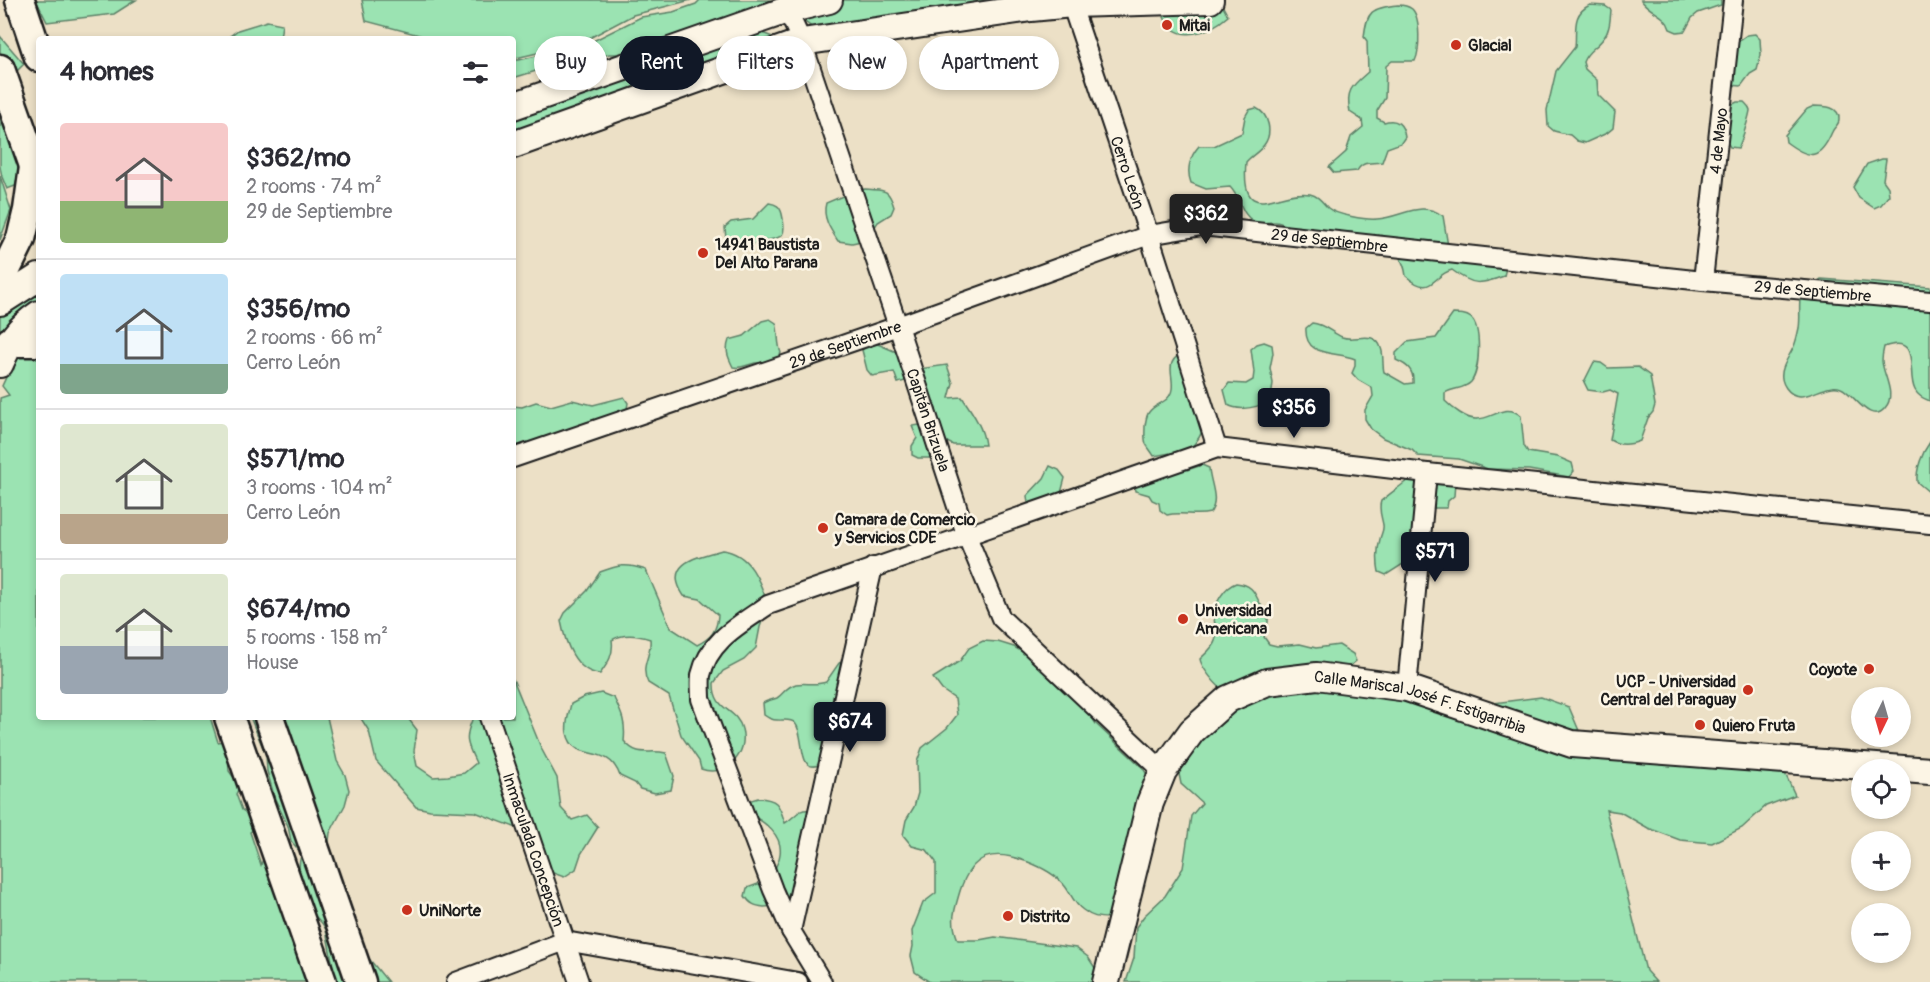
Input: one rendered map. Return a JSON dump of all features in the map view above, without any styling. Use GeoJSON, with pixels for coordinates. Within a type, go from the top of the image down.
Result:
{"type":"FeatureCollection","features":[{"type":"Feature","properties":{"kind":"main road"},"geometry":{"type":"LineString","coordinates":[[20,0],[36,48]]}},
{"type":"Feature","properties":{"kind":"main road"},"geometry":{"type":"LineString","coordinates":[[0,69],[36,171]]}},
{"type":"Feature","properties":{"kind":"main road"},"geometry":{"type":"LineString","coordinates":[[0,282],[21,239],[36,178]]}},
{"type":"Feature","properties":{"kind":"main road"},"geometry":{"type":"LineString","coordinates":[[5,353],[36,343]]}},
{"type":"Feature","properties":{"kind":"main road"},"geometry":{"type":"LineString","coordinates":[[230,720],[322,982]]}},
{"type":"Feature","properties":{"kind":"main road"},"geometry":{"type":"LineString","coordinates":[[270,720],[361,982]]}},
{"type":"Feature","properties":{"kind":"street"},"geometry":{"type":"LineString","coordinates":[[516,105],[787,10],[829,0]]}},
{"type":"Feature","properties":{"kind":"street"},"geometry":{"type":"LineString","coordinates":[[815,40],[1071,2],[1210,0]]}},
{"type":"Feature","properties":{"kind":"street","name":"4 de Mayo"},"geometry":{"type":"LineString","coordinates":[[1703,281],[1732,0]]}},
{"type":"Feature","properties":{"kind":"street","name":"Cerro León"},"geometry":{"type":"LineString","coordinates":[[1071,2],[1217,448]]}},
{"type":"Feature","properties":{"kind":"street","name":"Capitán Brizuela"},"geometry":{"type":"LineString","coordinates":[[787,10],[799,36]]}},
{"type":"Feature","properties":{"kind":"street"},"geometry":{"type":"LineString","coordinates":[[516,143],[716,72]]}},
{"type":"Feature","properties":{"kind":"street","name":"Capitán Brizuela"},"geometry":{"type":"LineString","coordinates":[[815,80],[966,534],[1001,618],[1163,771]]}},
{"type":"Feature","properties":{"kind":"street","name":"29 de Septiembre"},"geometry":{"type":"LineString","coordinates":[[516,457],[898,326],[1149,236],[1202,226],[1703,281],[1930,301]]}},
{"type":"Feature","properties":{"kind":"street"},"geometry":{"type":"LineString","coordinates":[[0,302],[36,279]]}},
{"type":"Feature","properties":{"kind":"street"},"geometry":{"type":"LineString","coordinates":[[5,353],[22,325],[36,316]]}},
{"type":"Feature","properties":{"kind":"street"},"geometry":{"type":"LineString","coordinates":[[822,982],[791,931],[773,890],[701,699],[701,675],[711,650],[724,635],[768,605],[1217,448],[1427,474],[1930,524]]}},
{"type":"Feature","properties":{"kind":"street"},"geometry":{"type":"LineString","coordinates":[[1407,688],[1427,474]]}},
{"type":"Feature","properties":{"kind":"street"},"geometry":{"type":"LineString","coordinates":[[791,931],[873,567]]}},
{"type":"Feature","properties":{"kind":"street","name":"Calle Mariscal José F. Estigarribia"},"geometry":{"type":"LineString","coordinates":[[1106,982],[1150,803],[1163,771],[1192,732],[1228,699],[1267,682],[1317,676],[1407,688],[1572,744],[1930,771]]}},
{"type":"Feature","properties":{"kind":"street","name":"Inmaculada Concepción"},"geometry":{"type":"LineString","coordinates":[[490,720],[579,982]]}},
{"type":"Feature","properties":{"kind":"street"},"geometry":{"type":"LineString","coordinates":[[456,982],[565,941],[798,982]]}},
{"type":"Feature","properties":{"kind":"green space"},"geometry":{"type":"Polygon","coordinates":[[[36,0],[136,0],[114,14],[47,22],[36,0]]]}},
{"type":"Feature","properties":{"kind":"green space"},"geometry":{"type":"Polygon","coordinates":[[[362,0],[691,0],[633,15],[593,36],[534,36],[534,54],[516,58],[516,36],[423,36],[366,21],[362,0]]]}},
{"type":"Feature","properties":{"kind":"green space"},"geometry":{"type":"Polygon","coordinates":[[[700,0],[795,0],[689,36],[619,36],[619,54],[607,55],[607,36],[603,36],[641,17],[673,12],[696,4],[700,0]]]}},
{"type":"Feature","properties":{"kind":"green space"},"geometry":{"type":"Polygon","coordinates":[[[815,0],[1116,0],[817,31],[805,22],[805,14],[815,0]]]}},
{"type":"Feature","properties":{"kind":"green space"},"geometry":{"type":"Polygon","coordinates":[[[1170,0],[1223,0],[1221,3],[1228,16],[1203,31],[1185,34],[1170,26],[1164,17],[1173,4],[1170,0]]]}},
{"type":"Feature","properties":{"kind":"green space"},"geometry":{"type":"Polygon","coordinates":[[[1641,0],[1721,0],[1721,5],[1698,13],[1692,18],[1685,31],[1677,32],[1670,29],[1665,20],[1641,0]]]}},
{"type":"Feature","properties":{"kind":"green space"},"geometry":{"type":"Polygon","coordinates":[[[1398,5],[1410,8],[1415,13],[1419,35],[1418,50],[1415,61],[1392,61],[1386,66],[1385,98],[1377,111],[1377,118],[1384,122],[1399,123],[1405,137],[1401,143],[1387,148],[1382,162],[1365,164],[1357,171],[1334,173],[1329,167],[1346,152],[1351,137],[1363,127],[1362,120],[1350,112],[1349,98],[1354,85],[1368,72],[1367,41],[1364,37],[1367,21],[1372,12],[1398,5]]]}},
{"type":"Feature","properties":{"kind":"green space"},"geometry":{"type":"Polygon","coordinates":[[[1590,5],[1605,6],[1611,10],[1610,21],[1605,36],[1583,62],[1585,69],[1597,80],[1598,95],[1615,112],[1613,128],[1585,143],[1577,141],[1570,135],[1554,131],[1548,126],[1547,110],[1556,71],[1575,47],[1577,18],[1590,5]]]}},
{"type":"Feature","properties":{"kind":"green space"},"geometry":{"type":"Polygon","coordinates":[[[267,21],[282,24],[280,36],[230,36],[238,30],[267,21]]]}},
{"type":"Feature","properties":{"kind":"green space"},"geometry":{"type":"Polygon","coordinates":[[[760,32],[770,36],[745,36],[760,32]]]}},
{"type":"Feature","properties":{"kind":"green space"},"geometry":{"type":"Polygon","coordinates":[[[1755,34],[1760,39],[1761,55],[1757,70],[1750,74],[1741,86],[1730,85],[1737,42],[1747,35],[1755,34]]]}},
{"type":"Feature","properties":{"kind":"green space"},"geometry":{"type":"Polygon","coordinates":[[[0,36],[24,64],[9,79],[32,124],[18,185],[7,189],[0,167],[0,36]]]}},
{"type":"Feature","properties":{"kind":"green space"},"geometry":{"type":"Polygon","coordinates":[[[716,44],[716,62],[704,67],[704,47],[716,44]]]}},
{"type":"Feature","properties":{"kind":"green space"},"geometry":{"type":"Polygon","coordinates":[[[534,57],[534,72],[516,77],[516,60],[534,57]]]}},
{"type":"Feature","properties":{"kind":"green space"},"geometry":{"type":"Polygon","coordinates":[[[619,70],[619,90],[648,90],[516,144],[516,98],[546,90],[607,90],[607,74],[619,70]]]}},
{"type":"Feature","properties":{"kind":"green space"},"geometry":{"type":"Polygon","coordinates":[[[1744,102],[1750,110],[1738,148],[1730,147],[1726,140],[1731,105],[1744,102]]]}},
{"type":"Feature","properties":{"kind":"green space"},"geometry":{"type":"Polygon","coordinates":[[[1814,106],[1834,109],[1839,115],[1839,122],[1823,148],[1813,154],[1808,154],[1786,142],[1785,135],[1807,109],[1814,106]]]}},
{"type":"Feature","properties":{"kind":"green space"},"geometry":{"type":"Polygon","coordinates":[[[1256,108],[1267,119],[1269,130],[1264,145],[1246,162],[1246,182],[1249,194],[1255,200],[1264,201],[1298,194],[1310,194],[1332,211],[1372,219],[1386,218],[1419,209],[1435,211],[1443,216],[1448,246],[1482,250],[1504,249],[1509,255],[1504,276],[1477,282],[1466,279],[1452,270],[1427,286],[1421,285],[1406,276],[1398,255],[1375,240],[1345,231],[1302,231],[1276,222],[1256,222],[1246,214],[1230,187],[1206,189],[1191,183],[1190,163],[1199,146],[1214,146],[1242,133],[1245,117],[1249,110],[1256,108]]]}},
{"type":"Feature","properties":{"kind":"green space"},"geometry":{"type":"Polygon","coordinates":[[[1886,159],[1883,180],[1888,187],[1889,195],[1881,205],[1874,208],[1859,198],[1853,187],[1867,164],[1886,159]]]}},
{"type":"Feature","properties":{"kind":"green space"},"geometry":{"type":"Polygon","coordinates":[[[0,176],[11,210],[0,240],[0,176]]]}},
{"type":"Feature","properties":{"kind":"green space"},"geometry":{"type":"Polygon","coordinates":[[[865,189],[887,193],[894,207],[891,214],[878,222],[866,240],[852,243],[838,241],[826,218],[826,203],[865,189]]]}},
{"type":"Feature","properties":{"kind":"green space"},"geometry":{"type":"Polygon","coordinates":[[[769,203],[777,206],[781,211],[784,231],[780,237],[740,248],[726,240],[725,227],[731,222],[753,219],[769,203]]]}},
{"type":"Feature","properties":{"kind":"green space"},"geometry":{"type":"Polygon","coordinates":[[[1821,279],[1930,287],[1930,401],[1921,397],[1915,390],[1908,350],[1896,344],[1884,347],[1882,361],[1890,397],[1885,408],[1879,413],[1868,411],[1841,388],[1827,388],[1799,396],[1792,394],[1786,388],[1782,373],[1797,337],[1800,324],[1801,292],[1821,279]]]}},
{"type":"Feature","properties":{"kind":"green space"},"geometry":{"type":"Polygon","coordinates":[[[36,282],[36,309],[0,361],[0,312],[36,282]]]}},
{"type":"Feature","properties":{"kind":"green space"},"geometry":{"type":"Polygon","coordinates":[[[1453,314],[1467,316],[1475,323],[1478,360],[1471,382],[1445,393],[1445,401],[1460,413],[1473,419],[1505,411],[1515,412],[1521,416],[1524,446],[1528,452],[1558,457],[1572,463],[1574,471],[1569,477],[1529,470],[1488,469],[1459,459],[1418,456],[1412,450],[1383,438],[1371,429],[1365,419],[1365,410],[1373,396],[1372,388],[1358,380],[1352,373],[1355,359],[1316,349],[1307,338],[1306,328],[1312,323],[1342,337],[1374,339],[1382,351],[1384,372],[1405,384],[1413,383],[1411,371],[1396,360],[1396,353],[1407,342],[1436,338],[1453,314]]]}},
{"type":"Feature","properties":{"kind":"green space"},"geometry":{"type":"Polygon","coordinates":[[[770,319],[776,323],[781,353],[776,361],[755,363],[739,368],[733,367],[728,354],[729,340],[744,336],[762,321],[770,319]]]}},
{"type":"Feature","properties":{"kind":"green space"},"geometry":{"type":"Polygon","coordinates":[[[36,335],[36,720],[211,720],[218,742],[222,741],[228,753],[229,771],[240,786],[236,794],[242,810],[254,818],[253,830],[250,832],[261,865],[266,850],[312,923],[320,930],[312,982],[0,982],[0,398],[9,395],[2,386],[8,373],[14,369],[16,351],[36,335]]]}},
{"type":"Feature","properties":{"kind":"green space"},"geometry":{"type":"Polygon","coordinates":[[[873,342],[901,354],[905,381],[898,383],[894,372],[872,376],[867,370],[862,350],[873,342]]]}},
{"type":"Feature","properties":{"kind":"green space"},"geometry":{"type":"Polygon","coordinates":[[[1264,342],[1272,345],[1273,353],[1270,368],[1273,383],[1271,399],[1250,408],[1228,405],[1224,390],[1229,383],[1246,384],[1253,380],[1251,349],[1264,342]]]}},
{"type":"Feature","properties":{"kind":"green space"},"geometry":{"type":"Polygon","coordinates":[[[1179,355],[1194,359],[1201,365],[1192,403],[1194,410],[1206,420],[1199,438],[1186,453],[1176,452],[1154,456],[1145,442],[1147,417],[1152,409],[1171,394],[1171,366],[1179,355]]]}},
{"type":"Feature","properties":{"kind":"green space"},"geometry":{"type":"Polygon","coordinates":[[[1594,362],[1601,363],[1608,368],[1638,367],[1650,376],[1655,405],[1640,441],[1625,444],[1610,440],[1618,394],[1610,390],[1603,392],[1588,390],[1584,382],[1594,362]]]}},
{"type":"Feature","properties":{"kind":"green space"},"geometry":{"type":"Polygon","coordinates":[[[947,365],[953,383],[949,398],[962,397],[979,426],[985,445],[953,445],[943,440],[937,424],[936,409],[923,386],[918,369],[947,365]]]}},
{"type":"Feature","properties":{"kind":"green space"},"geometry":{"type":"Polygon","coordinates":[[[624,397],[628,403],[625,414],[618,424],[600,438],[516,465],[516,406],[522,407],[536,402],[551,406],[572,400],[593,405],[624,397]]]}},
{"type":"Feature","properties":{"kind":"green space"},"geometry":{"type":"Polygon","coordinates":[[[920,425],[929,430],[933,447],[930,458],[918,458],[912,455],[912,446],[917,438],[912,426],[920,425]]]}},
{"type":"Feature","properties":{"kind":"green space"},"geometry":{"type":"Polygon","coordinates":[[[1930,442],[1930,493],[1917,482],[1917,472],[1924,451],[1930,442]]]}},
{"type":"Feature","properties":{"kind":"green space"},"geometry":{"type":"Polygon","coordinates":[[[1202,465],[1209,468],[1214,491],[1214,503],[1210,513],[1167,515],[1160,510],[1159,503],[1152,500],[1149,495],[1135,491],[1134,484],[1171,469],[1187,470],[1202,465]]]}},
{"type":"Feature","properties":{"kind":"green space"},"geometry":{"type":"Polygon","coordinates":[[[1050,466],[1059,470],[1065,478],[1060,497],[1029,508],[1027,496],[1044,478],[1050,466]]]}},
{"type":"Feature","properties":{"kind":"green space"},"geometry":{"type":"Polygon","coordinates":[[[1411,478],[1455,483],[1454,496],[1448,501],[1447,508],[1432,508],[1411,559],[1386,575],[1379,572],[1378,564],[1378,547],[1383,527],[1380,504],[1411,478]]]}},
{"type":"Feature","properties":{"kind":"green space"},"geometry":{"type":"Polygon","coordinates":[[[722,550],[732,552],[747,562],[757,578],[768,605],[756,648],[744,660],[723,671],[714,683],[717,699],[739,722],[743,738],[739,755],[734,762],[719,770],[710,771],[701,769],[699,761],[681,735],[669,696],[648,683],[645,666],[650,639],[631,635],[612,640],[611,654],[600,674],[591,672],[578,662],[565,638],[561,621],[565,613],[587,591],[600,572],[618,566],[633,566],[646,570],[671,628],[697,645],[712,633],[718,615],[700,599],[684,596],[678,585],[677,576],[685,563],[722,550]]]}},
{"type":"Feature","properties":{"kind":"green space"},"geometry":{"type":"Polygon","coordinates":[[[1236,583],[1253,590],[1268,614],[1264,637],[1269,644],[1277,646],[1300,644],[1316,648],[1339,645],[1353,654],[1356,661],[1342,668],[1224,690],[1206,672],[1200,659],[1211,648],[1216,638],[1214,612],[1218,602],[1224,592],[1236,583]]]}},
{"type":"Feature","properties":{"kind":"green space"},"geometry":{"type":"Polygon","coordinates":[[[983,641],[998,642],[1028,655],[1050,678],[1087,710],[1096,724],[1143,768],[1152,783],[1109,918],[1095,917],[1083,910],[1060,881],[1043,869],[1016,858],[995,855],[978,862],[965,878],[955,910],[954,921],[958,940],[995,937],[1076,948],[1088,957],[1097,971],[1095,982],[930,982],[915,972],[911,956],[912,931],[923,903],[936,893],[936,862],[927,850],[912,846],[903,835],[906,820],[914,807],[918,793],[917,762],[922,748],[947,728],[957,715],[955,699],[942,690],[933,678],[960,661],[969,648],[983,641]]]}},
{"type":"Feature","properties":{"kind":"green space"},"geometry":{"type":"Polygon","coordinates":[[[847,660],[832,704],[833,719],[824,733],[821,764],[813,766],[805,759],[795,723],[789,720],[768,718],[764,715],[763,703],[777,698],[796,684],[826,682],[839,663],[847,660]]]}},
{"type":"Feature","properties":{"kind":"green space"},"geometry":{"type":"Polygon","coordinates":[[[1317,676],[1478,705],[1541,697],[1569,707],[1580,733],[1783,769],[1795,795],[1766,806],[1742,828],[1712,843],[1680,840],[1648,828],[1620,812],[1606,810],[1646,971],[1656,982],[1126,982],[1134,958],[1136,927],[1165,896],[1183,868],[1191,816],[1202,803],[1181,784],[1175,754],[1200,714],[1317,676]]]}},
{"type":"Feature","properties":{"kind":"green space"},"geometry":{"type":"Polygon","coordinates":[[[516,686],[542,750],[557,778],[561,808],[572,820],[587,815],[598,827],[581,854],[576,869],[564,877],[550,872],[530,833],[475,812],[430,810],[416,807],[376,761],[369,731],[362,720],[409,720],[417,730],[414,751],[417,766],[433,777],[464,773],[476,763],[470,751],[468,732],[472,720],[516,720],[516,686]]]}},
{"type":"Feature","properties":{"kind":"green space"},"geometry":{"type":"Polygon","coordinates":[[[601,693],[614,698],[623,719],[624,741],[629,746],[644,752],[666,753],[674,776],[671,790],[655,793],[640,789],[635,783],[620,776],[615,765],[608,759],[577,748],[571,743],[566,726],[571,704],[584,697],[601,693]]]}},
{"type":"Feature","properties":{"kind":"green space"},"geometry":{"type":"Polygon","coordinates":[[[251,720],[328,720],[337,761],[345,775],[349,790],[345,805],[330,833],[328,849],[366,955],[388,982],[336,982],[326,930],[308,909],[303,898],[299,874],[302,854],[291,841],[288,826],[275,799],[267,771],[266,755],[251,720]]]}},
{"type":"Feature","properties":{"kind":"green space"},"geometry":{"type":"Polygon","coordinates":[[[758,798],[777,804],[785,823],[800,812],[811,810],[794,883],[785,899],[767,907],[753,904],[745,896],[747,888],[769,880],[780,854],[779,841],[772,830],[751,815],[748,807],[751,800],[758,798]]]}},
{"type":"Feature","properties":{"kind":"place","name":"Mitai"},"geometry":{"type":"Point","coordinates":[1167,25]}},
{"type":"Feature","properties":{"kind":"place","name":"Glacial"},"geometry":{"type":"Point","coordinates":[1456,45]}},
{"type":"Feature","properties":{"kind":"place","name":"14941 Baustista Del Alto Parana"},"geometry":{"type":"Point","coordinates":[703,253]}},
{"type":"Feature","properties":{"kind":"place","name":"Camara de Comercio y Servicios CDE"},"geometry":{"type":"Point","coordinates":[823,528]}},
{"type":"Feature","properties":{"kind":"place","name":"Universidad Americana"},"geometry":{"type":"Point","coordinates":[1183,619]}},
{"type":"Feature","properties":{"kind":"place","name":"Coyote"},"geometry":{"type":"Point","coordinates":[1869,669]}},
{"type":"Feature","properties":{"kind":"place","name":"UCP - Universidad Central del Paraguay"},"geometry":{"type":"Point","coordinates":[1748,690]}},
{"type":"Feature","properties":{"kind":"place","name":"Quiero Fruta"},"geometry":{"type":"Point","coordinates":[1700,725]}},
{"type":"Feature","properties":{"kind":"place","name":"UniNorte"},"geometry":{"type":"Point","coordinates":[407,910]}},
{"type":"Feature","properties":{"kind":"place","name":"Distrito"},"geometry":{"type":"Point","coordinates":[1008,916]}}]}
